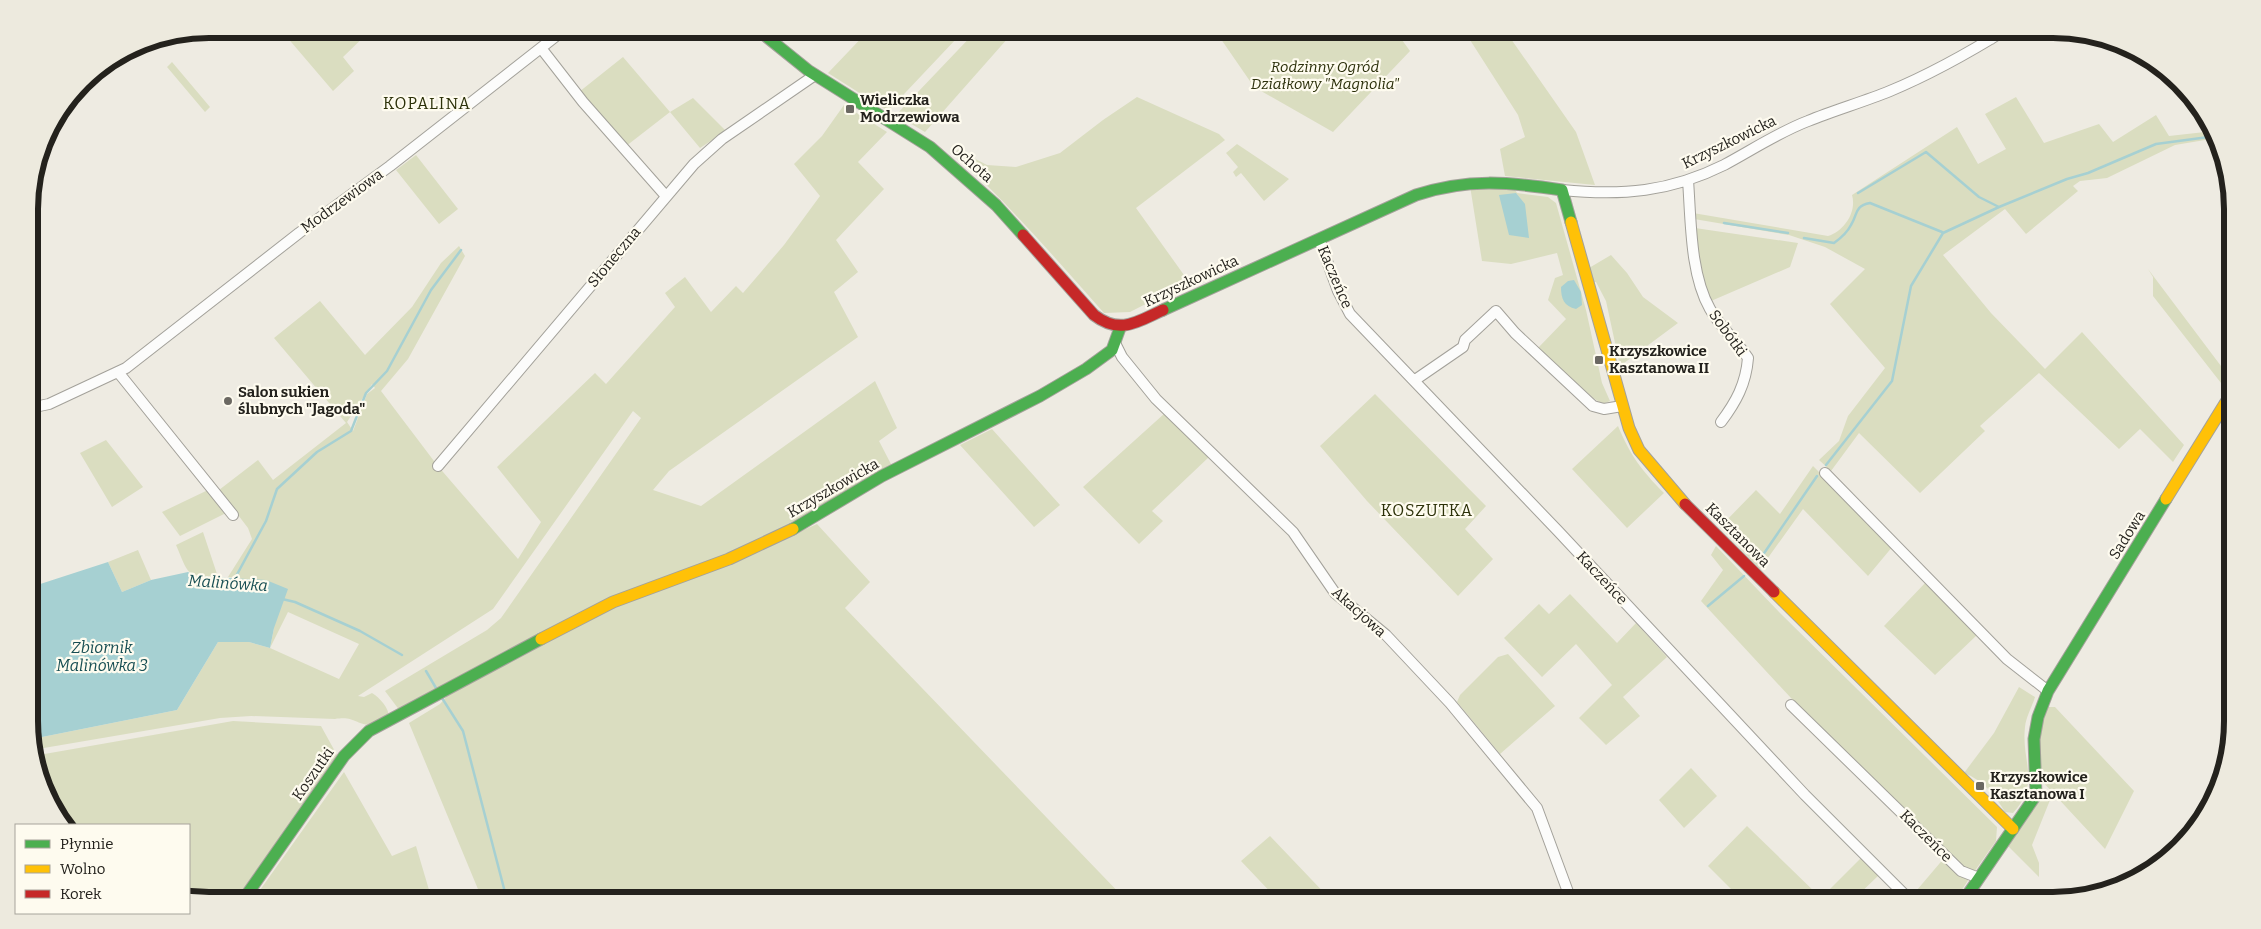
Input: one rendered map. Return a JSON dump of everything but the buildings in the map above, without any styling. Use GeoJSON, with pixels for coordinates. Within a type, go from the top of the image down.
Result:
{"type":"FeatureCollection","features":[{"type":"Feature","properties":{"kind":"street","name":"Modrzewiowa"},"geometry":{"type":"LineString","coordinates":[[38,406],[49,404],[118,372],[390,166],[554,38]]}},
{"type":"Feature","properties":{"kind":"street","name":"Ochota"},"geometry":{"type":"LineString","coordinates":[[768,38],[815,75],[944,158],[996,206],[1094,315],[1108,325],[1120,328]]}},
{"type":"Feature","properties":{"kind":"street","name":"Krzyszkowicka"},"geometry":{"type":"LineString","coordinates":[[1120,328],[1445,184],[1476,180],[1495,181],[1592,193],[1644,192],[1688,180],[1722,166],[1807,121],[1892,90],[1991,39]]}},
{"type":"Feature","properties":{"kind":"street"},"geometry":{"type":"LineString","coordinates":[[541,48],[583,102],[665,195]]}},
{"type":"Feature","properties":{"kind":"street","name":"Słoneczna"},"geometry":{"type":"LineString","coordinates":[[438,466],[556,328],[665,195],[707,151],[815,75]]}},
{"type":"Feature","properties":{"kind":"street","name":"Sobótki"},"geometry":{"type":"LineString","coordinates":[[1688,180],[1691,226],[1700,288],[1711,310],[1748,358],[1745,379],[1739,396],[1721,422]]}},
{"type":"Feature","properties":{"kind":"street","name":"Kasztanowa"},"geometry":{"type":"LineString","coordinates":[[1562,190],[1622,406],[1639,450],[1674,492],[2013,829]]}},
{"type":"Feature","properties":{"kind":"street","name":"Kaczeńce"},"geometry":{"type":"LineString","coordinates":[[1319,239],[1338,291],[1350,314],[1415,380],[1793,782],[1901,891]]}},
{"type":"Feature","properties":{"kind":"street"},"geometry":{"type":"LineString","coordinates":[[1415,380],[1463,347],[1464,340],[1496,311],[1514,333],[1593,406],[1604,409],[1622,406]]}},
{"type":"Feature","properties":{"kind":"street"},"geometry":{"type":"LineString","coordinates":[[1116,345],[1120,328]]}},
{"type":"Feature","properties":{"kind":"street","name":"Krzyszkowicka"},"geometry":{"type":"LineString","coordinates":[[436,697],[599,608],[729,559],[800,526],[848,495],[934,448],[1060,385],[1105,357],[1116,345]]}},
{"type":"Feature","properties":{"kind":"street","name":"Akacjowa"},"geometry":{"type":"LineString","coordinates":[[1116,345],[1122,357],[1156,399],[1293,532],[1335,593],[1386,635],[1450,703],[1537,808],[1568,891]]}},
{"type":"Feature","properties":{"kind":"street"},"geometry":{"type":"LineString","coordinates":[[118,372],[233,515]]}},
{"type":"Feature","properties":{"kind":"street","name":"Sadowa"},"geometry":{"type":"LineString","coordinates":[[1970,891],[2036,795],[2037,787],[2032,738],[2036,720],[2048,691],[2224,405]]}},
{"type":"Feature","properties":{"kind":"street"},"geometry":{"type":"LineString","coordinates":[[1825,472],[2007,659],[2048,691]]}},
{"type":"Feature","properties":{"kind":"street","name":"Koszutki"},"geometry":{"type":"LineString","coordinates":[[249,892],[356,742],[369,732],[436,697]]}},
{"type":"Feature","properties":{"kind":"street","name":"Kaczeńce"},"geometry":{"type":"LineString","coordinates":[[1791,704],[1961,870],[1979,878]]}},
{"type":"Feature","properties":{"kind":"green space"},"geometry":{"type":"Polygon","coordinates":[[[288,38],[363,38],[343,57],[354,71],[333,91],[288,38]]]}},
{"type":"Feature","properties":{"kind":"green space"},"geometry":{"type":"Polygon","coordinates":[[[861,38],[957,38],[888,111],[828,73],[861,38]]]}},
{"type":"Feature","properties":{"kind":"green space"},"geometry":{"type":"Polygon","coordinates":[[[969,38],[1008,38],[925,132],[896,115],[969,38]]]}},
{"type":"Feature","properties":{"kind":"green space","name":"Rodzinny Ogród Działkowy \"Magnolia\""},"geometry":{"type":"Polygon","coordinates":[[[1220,38],[1401,38],[1410,51],[1333,132],[1254,87],[1220,38]]]}},
{"type":"Feature","properties":{"kind":"green space"},"geometry":{"type":"Polygon","coordinates":[[[1469,38],[1510,38],[1576,132],[1595,185],[1505,176],[1500,149],[1525,137],[1518,115],[1469,38]]]}},
{"type":"Feature","properties":{"kind":"green space"},"geometry":{"type":"Polygon","coordinates":[[[623,57],[670,112],[621,150],[579,92],[623,57]]]}},
{"type":"Feature","properties":{"kind":"green space"},"geometry":{"type":"Polygon","coordinates":[[[172,62],[210,107],[205,112],[167,67],[172,62]]]}},
{"type":"Feature","properties":{"kind":"green space"},"geometry":{"type":"Polygon","coordinates":[[[1137,97],[1219,134],[1225,140],[1136,208],[1189,282],[1130,312],[1104,313],[1013,212],[954,154],[958,150],[987,165],[1016,167],[1060,153],[1137,97]]]}},
{"type":"Feature","properties":{"kind":"green space"},"geometry":{"type":"Polygon","coordinates":[[[2016,97],[2044,143],[2099,124],[2113,142],[2156,115],[2169,136],[2206,133],[2209,139],[2175,145],[2107,178],[2080,181],[2073,186],[2078,191],[2026,234],[2005,209],[1943,255],[1991,313],[2045,369],[2082,332],[2184,445],[2173,462],[2140,429],[2119,449],[2039,373],[1980,426],[1985,431],[1920,493],[1859,433],[1831,471],[1819,460],[1839,441],[1848,416],[1885,368],[1830,304],[1865,269],[1825,247],[1789,235],[1694,219],[1693,213],[1828,236],[1834,234],[1844,225],[1851,214],[1853,208],[1852,195],[1957,127],[1978,164],[2006,149],[1985,114],[2016,97]]]}},
{"type":"Feature","properties":{"kind":"green space"},"geometry":{"type":"Polygon","coordinates":[[[693,98],[726,131],[700,148],[670,112],[693,98]]]}},
{"type":"Feature","properties":{"kind":"green space"},"geometry":{"type":"Polygon","coordinates":[[[844,105],[887,132],[858,162],[884,189],[836,240],[858,272],[834,292],[858,337],[669,471],[653,490],[701,506],[875,381],[897,428],[879,441],[892,466],[799,523],[646,588],[400,711],[385,691],[487,630],[501,618],[641,418],[633,411],[493,609],[358,696],[364,697],[372,693],[383,704],[389,717],[370,725],[342,718],[251,716],[220,718],[40,749],[39,738],[177,710],[218,642],[249,642],[270,648],[274,628],[242,579],[228,577],[252,539],[248,528],[219,490],[258,460],[273,480],[346,423],[274,338],[320,301],[365,355],[412,307],[441,263],[459,246],[465,256],[408,359],[381,391],[437,465],[518,559],[541,522],[497,467],[595,373],[606,384],[675,307],[665,293],[685,277],[711,312],[736,286],[743,293],[784,245],[820,196],[794,164],[822,136],[844,105]],[[372,384],[347,422],[353,431],[367,394],[375,388],[372,384]],[[288,612],[270,648],[339,679],[359,644],[288,612]]]}},
{"type":"Feature","properties":{"kind":"green space"},"geometry":{"type":"Polygon","coordinates":[[[1237,144],[1289,179],[1264,201],[1241,173],[1236,177],[1233,172],[1238,167],[1226,153],[1237,144]]]}},
{"type":"Feature","properties":{"kind":"green space"},"geometry":{"type":"Polygon","coordinates":[[[416,155],[458,209],[439,224],[396,170],[416,155]]]}},
{"type":"Feature","properties":{"kind":"green space"},"geometry":{"type":"Polygon","coordinates":[[[1470,186],[1514,188],[1517,193],[1548,197],[1556,203],[1586,310],[1602,383],[1610,401],[1603,404],[1593,398],[1538,348],[1566,319],[1548,300],[1555,278],[1563,275],[1557,253],[1511,264],[1482,261],[1470,186]]]}},
{"type":"Feature","properties":{"kind":"green space"},"geometry":{"type":"Polygon","coordinates":[[[1695,228],[1798,243],[1790,267],[1711,301],[1704,286],[1695,228]]]}},
{"type":"Feature","properties":{"kind":"green space"},"geometry":{"type":"Polygon","coordinates":[[[1611,255],[1627,273],[1643,297],[1678,323],[1620,366],[1606,301],[1596,282],[1592,282],[1589,268],[1611,255]]]}},
{"type":"Feature","properties":{"kind":"green space"},"geometry":{"type":"Polygon","coordinates":[[[2148,269],[2224,370],[2224,378],[2221,383],[2153,296],[2153,277],[2148,269]]]}},
{"type":"Feature","properties":{"kind":"green space"},"geometry":{"type":"Polygon","coordinates":[[[1375,394],[1486,506],[1465,529],[1493,559],[1458,596],[1367,501],[1320,446],[1375,394]]]}},
{"type":"Feature","properties":{"kind":"green space"},"geometry":{"type":"Polygon","coordinates":[[[1165,413],[1209,457],[1152,511],[1163,521],[1139,544],[1083,487],[1165,413]]]}},
{"type":"Feature","properties":{"kind":"green space"},"geometry":{"type":"Polygon","coordinates":[[[1618,426],[1637,462],[1664,493],[1627,528],[1572,469],[1618,426]]]}},
{"type":"Feature","properties":{"kind":"green space"},"geometry":{"type":"Polygon","coordinates":[[[992,429],[1060,505],[1034,527],[960,445],[992,429]]]}},
{"type":"Feature","properties":{"kind":"green space"},"geometry":{"type":"Polygon","coordinates":[[[106,440],[143,487],[112,507],[80,453],[106,440]]]}},
{"type":"Feature","properties":{"kind":"green space"},"geometry":{"type":"Polygon","coordinates":[[[1813,466],[1893,546],[1868,576],[1803,509],[1760,569],[1720,527],[1756,490],[1780,514],[1813,466]]]}},
{"type":"Feature","properties":{"kind":"green space"},"geometry":{"type":"Polygon","coordinates":[[[208,490],[226,513],[180,536],[162,512],[208,490]]]}},
{"type":"Feature","properties":{"kind":"green space"},"geometry":{"type":"Polygon","coordinates":[[[817,524],[870,582],[845,608],[1118,892],[479,892],[409,723],[440,704],[448,695],[574,624],[752,553],[817,524]]]}},
{"type":"Feature","properties":{"kind":"green space"},"geometry":{"type":"Polygon","coordinates":[[[203,532],[218,577],[199,576],[190,572],[183,563],[176,545],[203,532]]]}},
{"type":"Feature","properties":{"kind":"green space"},"geometry":{"type":"Polygon","coordinates":[[[1716,546],[1780,613],[1997,827],[1996,841],[1974,872],[1963,868],[1804,712],[1701,601],[1723,570],[1711,555],[1716,546]]]}},
{"type":"Feature","properties":{"kind":"green space"},"geometry":{"type":"Polygon","coordinates":[[[138,550],[151,580],[122,592],[108,562],[138,550]]]}},
{"type":"Feature","properties":{"kind":"green space"},"geometry":{"type":"Polygon","coordinates":[[[1927,581],[1977,635],[1935,675],[1884,626],[1927,581]]]}},
{"type":"Feature","properties":{"kind":"green space"},"geometry":{"type":"Polygon","coordinates":[[[1570,594],[1617,643],[1636,623],[1667,657],[1623,697],[1640,716],[1606,745],[1579,718],[1612,685],[1576,644],[1542,677],[1504,638],[1539,604],[1549,614],[1570,594]]]}},
{"type":"Feature","properties":{"kind":"green space"},"geometry":{"type":"Polygon","coordinates":[[[1508,654],[1555,706],[1500,754],[1457,702],[1460,695],[1498,657],[1508,654]]]}},
{"type":"Feature","properties":{"kind":"green space"},"geometry":{"type":"Polygon","coordinates":[[[2019,687],[2035,697],[2025,727],[2024,739],[2028,782],[2026,792],[2013,813],[2005,812],[1988,789],[1964,773],[1994,733],[2019,687]]]}},
{"type":"Feature","properties":{"kind":"green space"},"geometry":{"type":"Polygon","coordinates":[[[2047,707],[2055,707],[2134,791],[2105,849],[2041,780],[2037,743],[2047,707]]]}},
{"type":"Feature","properties":{"kind":"green space"},"geometry":{"type":"Polygon","coordinates":[[[233,721],[321,726],[337,755],[243,892],[208,892],[190,890],[190,824],[73,824],[55,796],[41,755],[233,721]]]}},
{"type":"Feature","properties":{"kind":"green space"},"geometry":{"type":"Polygon","coordinates":[[[1691,768],[1717,796],[1684,828],[1659,800],[1691,768]]]}},
{"type":"Feature","properties":{"kind":"green space"},"geometry":{"type":"Polygon","coordinates":[[[344,772],[392,856],[416,846],[430,892],[259,892],[344,772]]]}},
{"type":"Feature","properties":{"kind":"green space"},"geometry":{"type":"Polygon","coordinates":[[[2041,791],[2050,800],[2032,845],[2039,863],[2039,877],[2008,846],[2041,791]]]}},
{"type":"Feature","properties":{"kind":"green space"},"geometry":{"type":"Polygon","coordinates":[[[1747,826],[1814,891],[1733,891],[1708,866],[1747,826]]]}},
{"type":"Feature","properties":{"kind":"green space"},"geometry":{"type":"Polygon","coordinates":[[[1270,836],[1323,891],[1270,891],[1241,861],[1270,836]]]}},
{"type":"Feature","properties":{"kind":"green space"},"geometry":{"type":"Polygon","coordinates":[[[1862,857],[1879,875],[1862,891],[1828,891],[1862,857]]]}},
{"type":"Feature","properties":{"kind":"green space"},"geometry":{"type":"Polygon","coordinates":[[[1945,857],[1969,879],[1961,891],[1916,891],[1945,857]]]}},
{"type":"Feature","properties":{"kind":"water"},"geometry":{"type":"Polygon","coordinates":[[[1516,193],[1525,204],[1529,238],[1509,235],[1499,195],[1516,193]]]}},
{"type":"Feature","properties":{"kind":"water"},"geometry":{"type":"Polygon","coordinates":[[[1574,280],[1581,292],[1582,305],[1576,309],[1566,304],[1561,291],[1561,287],[1568,281],[1574,280]]]}},
{"type":"Feature","properties":{"kind":"water","name":"Zbiornik Malinówka 3"},"geometry":{"type":"Polygon","coordinates":[[[108,562],[122,592],[151,580],[188,572],[194,576],[266,580],[288,589],[274,628],[270,648],[249,642],[218,642],[177,710],[39,738],[38,585],[108,562]]]}},
{"type":"Feature","properties":{"kind":"waterway"},"geometry":{"type":"LineString","coordinates":[[1826,465],[1892,381],[1911,286],[1943,233],[1999,207],[2067,179],[2088,173],[2156,144],[2208,137]]}},
{"type":"Feature","properties":{"kind":"waterway"},"geometry":{"type":"LineString","coordinates":[[1858,193],[1926,152],[1979,197],[1999,207]]}},
{"type":"Feature","properties":{"kind":"waterway"},"geometry":{"type":"LineString","coordinates":[[1804,238],[1834,243],[1848,230],[1859,208],[1870,203],[1942,232]]}},
{"type":"Feature","properties":{"kind":"waterway"},"geometry":{"type":"LineString","coordinates":[[1724,223],[1788,233]]}},
{"type":"Feature","properties":{"kind":"waterway"},"geometry":{"type":"LineString","coordinates":[[234,580],[266,521],[277,489],[317,452],[351,431],[366,393],[387,371],[431,290],[461,250]]}},
{"type":"Feature","properties":{"kind":"waterway"},"geometry":{"type":"LineString","coordinates":[[1758,562],[1817,476]]}},
{"type":"Feature","properties":{"kind":"waterway"},"geometry":{"type":"LineString","coordinates":[[1708,606],[1744,576]]}},
{"type":"Feature","properties":{"kind":"waterway","name":"Malinówka"},"geometry":{"type":"LineString","coordinates":[[282,599],[295,602],[360,631],[402,655]]}},
{"type":"Feature","properties":{"kind":"waterway","name":"Malinówka"},"geometry":{"type":"LineString","coordinates":[[426,671],[436,688]]}},
{"type":"Feature","properties":{"kind":"waterway","name":"Malinówka"},"geometry":{"type":"LineString","coordinates":[[442,698],[463,731],[505,892]]}},
{"type":"Feature","properties":{"kind":"traffic: fast"},"geometry":{"type":"LineString","coordinates":[[768,38],[809,71],[930,147],[996,205],[1023,235]]}},
{"type":"Feature","properties":{"kind":"traffic: fast"},"geometry":{"type":"LineString","coordinates":[[1163,310],[1416,195],[1453,186],[1489,183],[1562,190],[1571,222]]}},
{"type":"Feature","properties":{"kind":"traffic: fast"},"geometry":{"type":"LineString","coordinates":[[793,529],[882,476],[1040,396],[1086,369],[1112,350],[1120,328]]}},
{"type":"Feature","properties":{"kind":"traffic: fast"},"geometry":{"type":"LineString","coordinates":[[1970,891],[2036,795],[2034,739],[2038,717],[2048,691],[2166,499]]}},
{"type":"Feature","properties":{"kind":"traffic: fast"},"geometry":{"type":"LineString","coordinates":[[249,892],[344,756],[369,731],[541,639]]}},
{"type":"Feature","properties":{"kind":"traffic: slow"},"geometry":{"type":"LineString","coordinates":[[1571,222],[1629,428],[1639,450],[1685,504]]}},
{"type":"Feature","properties":{"kind":"traffic: slow"},"geometry":{"type":"LineString","coordinates":[[2166,499],[2224,405]]}},
{"type":"Feature","properties":{"kind":"traffic: slow"},"geometry":{"type":"LineString","coordinates":[[541,639],[613,602],[729,559],[793,529]]}},
{"type":"Feature","properties":{"kind":"traffic: slow"},"geometry":{"type":"LineString","coordinates":[[1774,592],[2013,829]]}},
{"type":"Feature","properties":{"kind":"traffic: jam"},"geometry":{"type":"LineString","coordinates":[[1023,235],[1094,315],[1103,321],[1120,325],[1128,324],[1145,319],[1163,310]]}},
{"type":"Feature","properties":{"kind":"traffic: jam"},"geometry":{"type":"LineString","coordinates":[[1685,504],[1774,592]]}},
{"type":"Feature","properties":{"kind":"place","name":"Wieliczka Modrzewiowa"},"geometry":{"type":"Point","coordinates":[850,109]}},
{"type":"Feature","properties":{"kind":"place","name":"Krzyszkowice Kasztanowa II"},"geometry":{"type":"Point","coordinates":[1599,360]}},
{"type":"Feature","properties":{"kind":"place","name":"Salon sukien ślubnych \"Jagoda\""},"geometry":{"type":"Point","coordinates":[228,401]}},
{"type":"Feature","properties":{"kind":"place","name":"Krzyszkowice Kasztanowa I"},"geometry":{"type":"Point","coordinates":[1980,786]}},
{"type":"Feature","properties":{"kind":"district","name":"KOPALINA"},"geometry":{"type":"Point","coordinates":[427,103]}},
{"type":"Feature","properties":{"kind":"district","name":"KOSZUTKA"},"geometry":{"type":"Point","coordinates":[1427,510]}}]}
